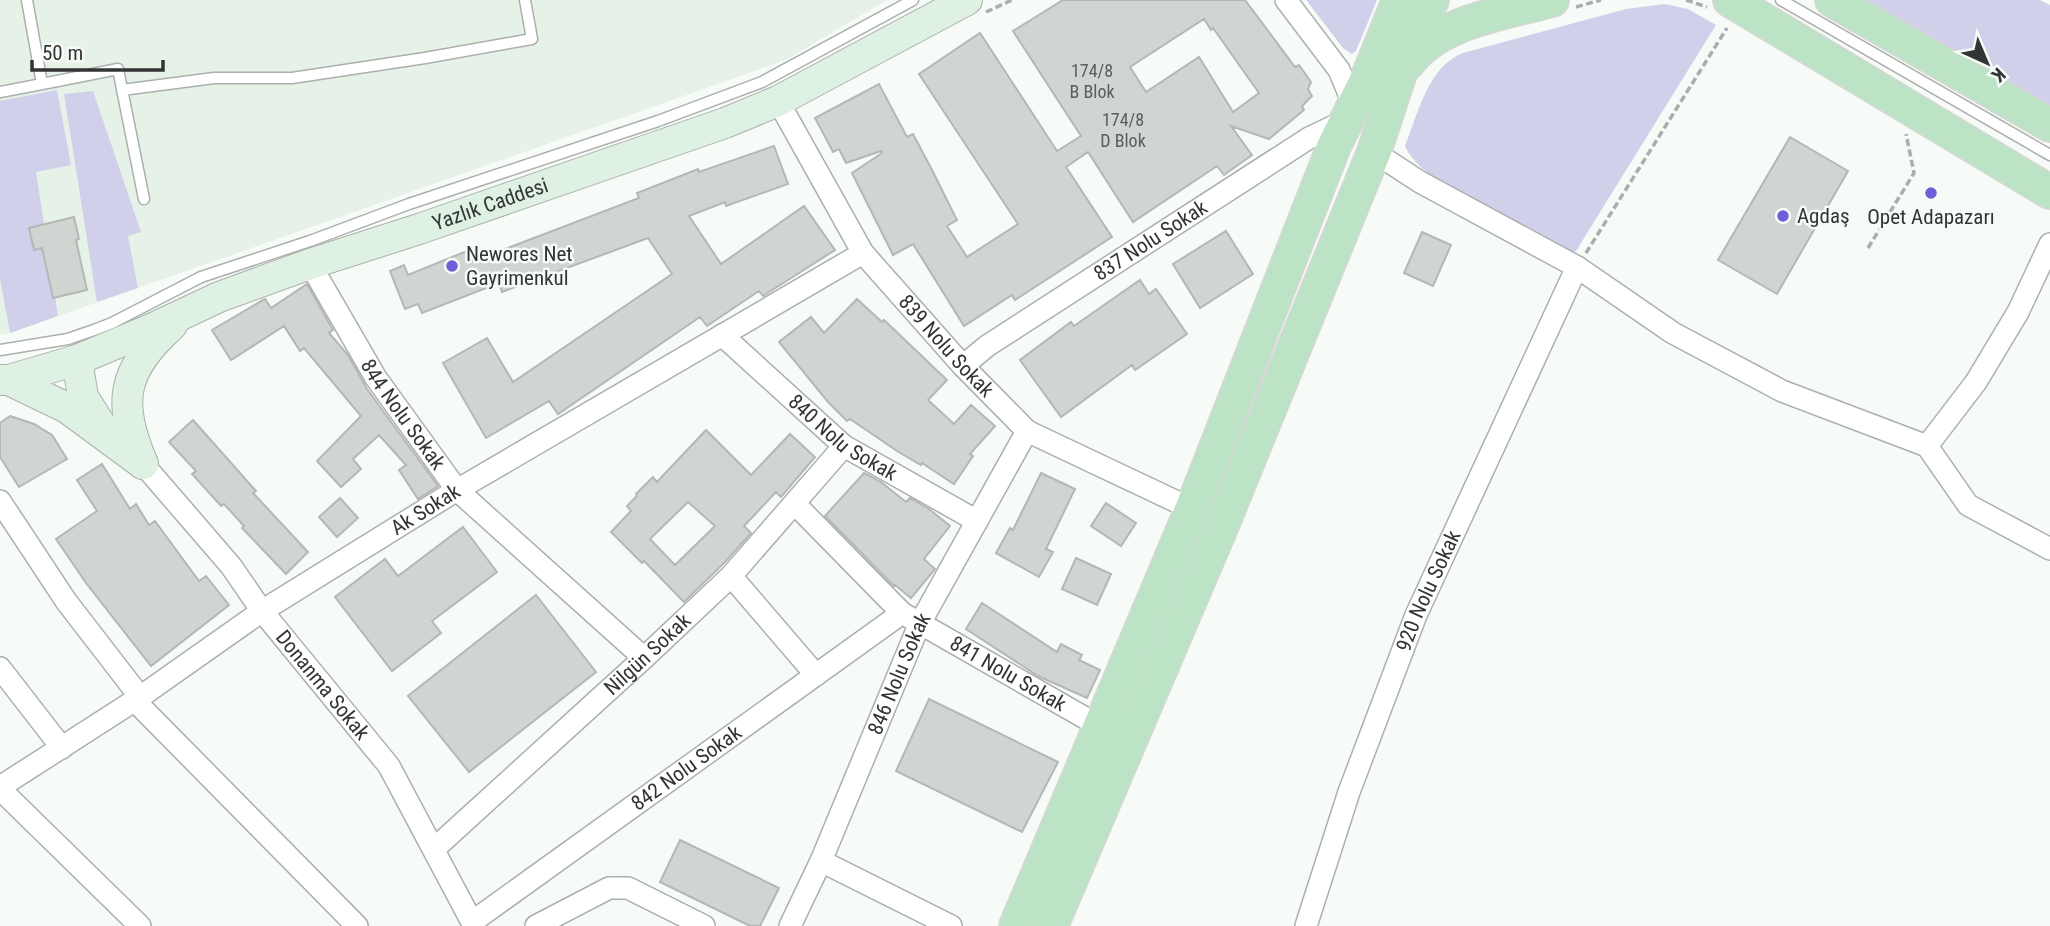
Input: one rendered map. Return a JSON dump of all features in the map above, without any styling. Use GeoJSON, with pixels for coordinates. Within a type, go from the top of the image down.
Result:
{"type":"FeatureCollection","features":[{"type":"Feature","properties":{"kind":"main road","name":"Yazlık Caddesi"},"geometry":{"type":"LineString","coordinates":[[4,380],[77,360],[219,297],[310,264],[726,123],[778,101],[967,0]]}},
{"type":"Feature","properties":{"kind":"main road"},"geometry":{"type":"LineString","coordinates":[[1016,926],[1192,509],[1348,117],[1399,0]]}},
{"type":"Feature","properties":{"kind":"main road"},"geometry":{"type":"LineString","coordinates":[[1051,926],[1220,530],[1374,152],[1400,73],[1432,0]]}},
{"type":"Feature","properties":{"kind":"main road"},"geometry":{"type":"LineString","coordinates":[[1832,0],[2050,125]]}},
{"type":"Feature","properties":{"kind":"main road"},"geometry":{"type":"LineString","coordinates":[[1400,73],[1418,50],[1452,28],[1558,5]]}},
{"type":"Feature","properties":{"kind":"main road"},"geometry":{"type":"LineString","coordinates":[[1723,9],[2050,192]]}},
{"type":"Feature","properties":{"kind":"main road"},"geometry":{"type":"LineString","coordinates":[[143,464],[132,438],[125,405],[130,381],[140,360],[155,342],[188,312]]}},
{"type":"Feature","properties":{"kind":"main road"},"geometry":{"type":"LineString","coordinates":[[77,360],[93,377],[122,439],[143,464]]}},
{"type":"Feature","properties":{"kind":"main road"},"geometry":{"type":"LineString","coordinates":[[4,380],[67,408],[143,464]]}},
{"type":"Feature","properties":{"kind":"street"},"geometry":{"type":"LineString","coordinates":[[1286,0],[1339,70],[1348,117]]}},
{"type":"Feature","properties":{"kind":"street","name":"839 Nolu Sokak"},"geometry":{"type":"LineString","coordinates":[[778,101],[863,253],[963,366],[1027,431],[1192,509]]}},
{"type":"Feature","properties":{"kind":"street","name":"837 Nolu Sokak"},"geometry":{"type":"LineString","coordinates":[[963,366],[986,346],[1309,138],[1348,117]]}},
{"type":"Feature","properties":{"kind":"street"},"geometry":{"type":"LineString","coordinates":[[1374,152],[1420,182],[1577,267],[1673,333],[1782,391],[1927,446],[1968,505],[2050,550]]}},
{"type":"Feature","properties":{"kind":"street"},"geometry":{"type":"LineString","coordinates":[[1927,446],[1976,382],[2018,312],[2050,244]]}},
{"type":"Feature","properties":{"kind":"street","name":"Ak Sokak"},"geometry":{"type":"LineString","coordinates":[[0,788],[138,699],[262,611],[457,490],[863,253]]}},
{"type":"Feature","properties":{"kind":"street","name":"844 Nolu Sokak"},"geometry":{"type":"LineString","coordinates":[[310,264],[376,378],[457,490],[644,658]]}},
{"type":"Feature","properties":{"kind":"street","name":"920 Nolu Sokak"},"geometry":{"type":"LineString","coordinates":[[1306,926],[1349,792],[1416,615],[1577,267]]}},
{"type":"Feature","properties":{"kind":"street","name":"840 Nolu Sokak"},"geometry":{"type":"LineString","coordinates":[[722,335],[844,446],[977,521]]}},
{"type":"Feature","properties":{"kind":"street","name":"846 Nolu Sokak"},"geometry":{"type":"LineString","coordinates":[[790,926],[821,861],[911,619],[977,521],[1027,431]]}},
{"type":"Feature","properties":{"kind":"street","name":"Nilgün Sokak"},"geometry":{"type":"LineString","coordinates":[[434,849],[731,576],[844,446]]}},
{"type":"Feature","properties":{"kind":"street","name":"Donanma Sokak"},"geometry":{"type":"LineString","coordinates":[[143,464],[231,566],[262,611],[389,766],[473,924]]}},
{"type":"Feature","properties":{"kind":"street"},"geometry":{"type":"LineString","coordinates":[[0,501],[66,601],[138,699],[357,926]]}},
{"type":"Feature","properties":{"kind":"street","name":"841 Nolu Sokak"},"geometry":{"type":"LineString","coordinates":[[795,504],[911,619],[1101,727]]}},
{"type":"Feature","properties":{"kind":"street"},"geometry":{"type":"LineString","coordinates":[[731,576],[816,675]]}},
{"type":"Feature","properties":{"kind":"street","name":"842 Nolu Sokak"},"geometry":{"type":"LineString","coordinates":[[473,924],[816,675],[911,619]]}},
{"type":"Feature","properties":{"kind":"street"},"geometry":{"type":"LineString","coordinates":[[0,668],[62,748]]}},
{"type":"Feature","properties":{"kind":"street"},"geometry":{"type":"LineString","coordinates":[[0,788],[140,926]]}},
{"type":"Feature","properties":{"kind":"street"},"geometry":{"type":"LineString","coordinates":[[821,861],[951,926]]}},
{"type":"Feature","properties":{"kind":"street"},"geometry":{"type":"LineString","coordinates":[[536,926],[609,888],[628,888],[704,926]]}},
{"type":"Feature","properties":{"kind":"lane"},"geometry":{"type":"LineString","coordinates":[[27,0],[42,84]]}},
{"type":"Feature","properties":{"kind":"lane"},"geometry":{"type":"LineString","coordinates":[[122,90],[215,78],[292,78],[532,39],[525,0]]}},
{"type":"Feature","properties":{"kind":"lane"},"geometry":{"type":"LineString","coordinates":[[0,351],[68,338],[94,330],[201,278],[409,204],[658,121],[762,82],[913,0]]}},
{"type":"Feature","properties":{"kind":"lane"},"geometry":{"type":"LineString","coordinates":[[1781,0],[2050,155]]}},
{"type":"Feature","properties":{"kind":"lane"},"geometry":{"type":"LineString","coordinates":[[0,92],[118,69],[144,199]]}},
{"type":"Feature","properties":{"kind":"path"},"geometry":{"type":"LineString","coordinates":[[1558,5],[1601,0]]}},
{"type":"Feature","properties":{"kind":"path"},"geometry":{"type":"LineString","coordinates":[[1577,267],[1723,9],[1686,0]]}},
{"type":"Feature","properties":{"kind":"path"},"geometry":{"type":"LineString","coordinates":[[1868,248],[1914,173],[1904,125]]}},
{"type":"Feature","properties":{"kind":"shaded area"},"geometry":{"type":"Polygon","coordinates":[[[0,0],[887,0],[786,60],[0,335],[0,0]]]}},
{"type":"Feature","properties":{"kind":"shaded area"},"geometry":{"type":"Polygon","coordinates":[[[1306,0],[1377,0],[1356,51],[1352,54],[1343,48],[1306,0]]]}},
{"type":"Feature","properties":{"kind":"shaded area"},"geometry":{"type":"Polygon","coordinates":[[[1848,0],[2040,0],[2050,5],[2050,114],[1848,0]]]}},
{"type":"Feature","properties":{"kind":"shaded area"},"geometry":{"type":"Polygon","coordinates":[[[1665,4],[1688,9],[1716,25],[1576,251],[1570,254],[1439,187],[1408,152],[1405,146],[1426,92],[1451,59],[1463,53],[1626,9],[1665,4]]]}},
{"type":"Feature","properties":{"kind":"shaded area"},"geometry":{"type":"Polygon","coordinates":[[[57,90],[71,165],[36,172],[58,316],[10,333],[0,279],[0,101],[57,90]]]}},
{"type":"Feature","properties":{"kind":"shaded area"},"geometry":{"type":"Polygon","coordinates":[[[93,91],[141,232],[128,236],[138,288],[97,302],[64,94],[93,91]]]}},
{"type":"Feature","properties":{"kind":"building"},"geometry":{"type":"Polygon","coordinates":[[[1063,0],[1245,0],[1295,67],[1299,65],[1311,82],[1308,89],[1312,96],[1302,106],[1304,110],[1269,139],[1231,126],[1252,155],[1224,175],[1217,166],[1133,222],[1088,152],[1066,167],[1112,237],[1015,300],[1012,295],[964,326],[913,244],[893,255],[852,173],[882,153],[881,151],[846,163],[839,149],[833,152],[815,118],[879,84],[907,137],[913,134],[931,168],[957,220],[947,226],[967,257],[1018,224],[919,74],[980,33],[1057,151],[1081,136],[1013,31],[1063,0]],[[1204,19],[1130,67],[1146,92],[1199,57],[1233,112],[1259,93],[1213,28],[1211,30],[1204,19]]]}},
{"type":"Feature","properties":{"kind":"building","name":"Agdaş"},"geometry":{"type":"Polygon","coordinates":[[[1790,137],[1848,171],[1777,294],[1718,260],[1790,137]]]}},
{"type":"Feature","properties":{"kind":"building"},"geometry":{"type":"Polygon","coordinates":[[[774,146],[788,184],[726,206],[725,202],[689,216],[721,264],[804,206],[835,250],[763,296],[759,291],[707,326],[700,317],[558,414],[549,401],[486,438],[443,363],[487,338],[513,382],[672,274],[648,238],[502,292],[499,283],[422,313],[418,304],[405,309],[390,271],[404,265],[408,275],[467,251],[471,262],[639,198],[637,193],[698,169],[699,172],[774,146]]]}},
{"type":"Feature","properties":{"kind":"building"},"geometry":{"type":"Polygon","coordinates":[[[74,217],[87,290],[53,298],[42,248],[34,250],[29,228],[74,217]]]}},
{"type":"Feature","properties":{"kind":"building"},"geometry":{"type":"Polygon","coordinates":[[[1226,231],[1253,274],[1200,308],[1173,264],[1226,231]]]}},
{"type":"Feature","properties":{"kind":"building"},"geometry":{"type":"Polygon","coordinates":[[[1422,232],[1451,245],[1433,286],[1404,273],[1422,232]]]}},
{"type":"Feature","properties":{"kind":"building"},"geometry":{"type":"Polygon","coordinates":[[[1140,280],[1149,294],[1156,289],[1187,334],[1135,370],[1132,365],[1061,417],[1020,360],[1071,322],[1074,326],[1140,280]]]}},
{"type":"Feature","properties":{"kind":"building"},"geometry":{"type":"Polygon","coordinates":[[[307,284],[333,330],[329,333],[348,355],[367,389],[438,486],[418,499],[399,470],[406,465],[379,435],[353,459],[361,469],[341,487],[317,461],[361,416],[304,348],[300,351],[284,326],[231,360],[212,330],[265,299],[271,308],[307,284]]]}},
{"type":"Feature","properties":{"kind":"building"},"geometry":{"type":"Polygon","coordinates":[[[857,299],[882,322],[884,320],[947,380],[928,400],[954,424],[971,405],[995,426],[970,454],[973,456],[954,484],[922,463],[921,465],[897,451],[850,419],[847,421],[779,342],[811,317],[824,333],[857,299]]]}},
{"type":"Feature","properties":{"kind":"building"},"geometry":{"type":"Polygon","coordinates":[[[10,416],[34,424],[52,435],[67,459],[19,487],[0,457],[0,423],[10,416]]]}},
{"type":"Feature","properties":{"kind":"building"},"geometry":{"type":"Polygon","coordinates":[[[193,420],[256,491],[253,493],[308,552],[286,574],[242,528],[244,526],[224,504],[221,506],[192,474],[196,471],[169,442],[193,420]]]}},
{"type":"Feature","properties":{"kind":"building"},"geometry":{"type":"Polygon","coordinates":[[[706,430],[751,475],[790,434],[815,457],[781,497],[776,492],[744,526],[751,533],[684,602],[611,532],[631,511],[627,506],[636,494],[653,477],[657,482],[706,430]],[[688,502],[650,539],[675,565],[715,526],[688,502]]]}},
{"type":"Feature","properties":{"kind":"building"},"geometry":{"type":"Polygon","coordinates":[[[102,464],[130,509],[136,504],[149,525],[155,521],[199,581],[206,576],[229,605],[151,666],[86,583],[56,539],[97,511],[77,480],[102,464]]]}},
{"type":"Feature","properties":{"kind":"building"},"geometry":{"type":"Polygon","coordinates":[[[864,473],[881,482],[906,502],[910,498],[929,509],[950,526],[924,559],[935,569],[911,598],[894,586],[825,516],[864,473]]]}},
{"type":"Feature","properties":{"kind":"building"},"geometry":{"type":"Polygon","coordinates":[[[1041,473],[1075,489],[1046,549],[1053,552],[1039,577],[996,553],[1010,528],[1013,530],[1041,473]]]}},
{"type":"Feature","properties":{"kind":"building"},"geometry":{"type":"Polygon","coordinates":[[[340,498],[358,518],[337,537],[319,517],[340,498]]]}},
{"type":"Feature","properties":{"kind":"building"},"geometry":{"type":"Polygon","coordinates":[[[1106,503],[1136,523],[1121,546],[1091,526],[1106,503]]]}},
{"type":"Feature","properties":{"kind":"building"},"geometry":{"type":"Polygon","coordinates":[[[463,527],[497,572],[432,621],[441,633],[392,671],[335,597],[385,559],[398,576],[463,527]]]}},
{"type":"Feature","properties":{"kind":"building"},"geometry":{"type":"Polygon","coordinates":[[[1076,558],[1111,574],[1097,605],[1062,589],[1076,558]]]}},
{"type":"Feature","properties":{"kind":"building"},"geometry":{"type":"Polygon","coordinates":[[[536,595],[596,672],[469,772],[408,696],[536,595]]]}},
{"type":"Feature","properties":{"kind":"building"},"geometry":{"type":"Polygon","coordinates":[[[982,603],[1057,652],[1061,644],[1082,655],[1079,660],[1100,670],[1087,698],[1038,676],[966,629],[982,603]]]}},
{"type":"Feature","properties":{"kind":"building"},"geometry":{"type":"Polygon","coordinates":[[[929,699],[1058,762],[1022,832],[896,771],[929,699]]]}},
{"type":"Feature","properties":{"kind":"building"},"geometry":{"type":"Polygon","coordinates":[[[680,840],[779,888],[760,926],[750,926],[660,882],[680,840]]]}},
{"type":"Feature","properties":{"kind":"place","name":"Opet Adapazarı"},"geometry":{"type":"Point","coordinates":[1931,193]}},
{"type":"Feature","properties":{"kind":"place","name":"Agdaş"},"geometry":{"type":"Point","coordinates":[1783,216]}},
{"type":"Feature","properties":{"kind":"place","name":"Newores Net Gayrimenkul"},"geometry":{"type":"Point","coordinates":[452,266]}}]}
